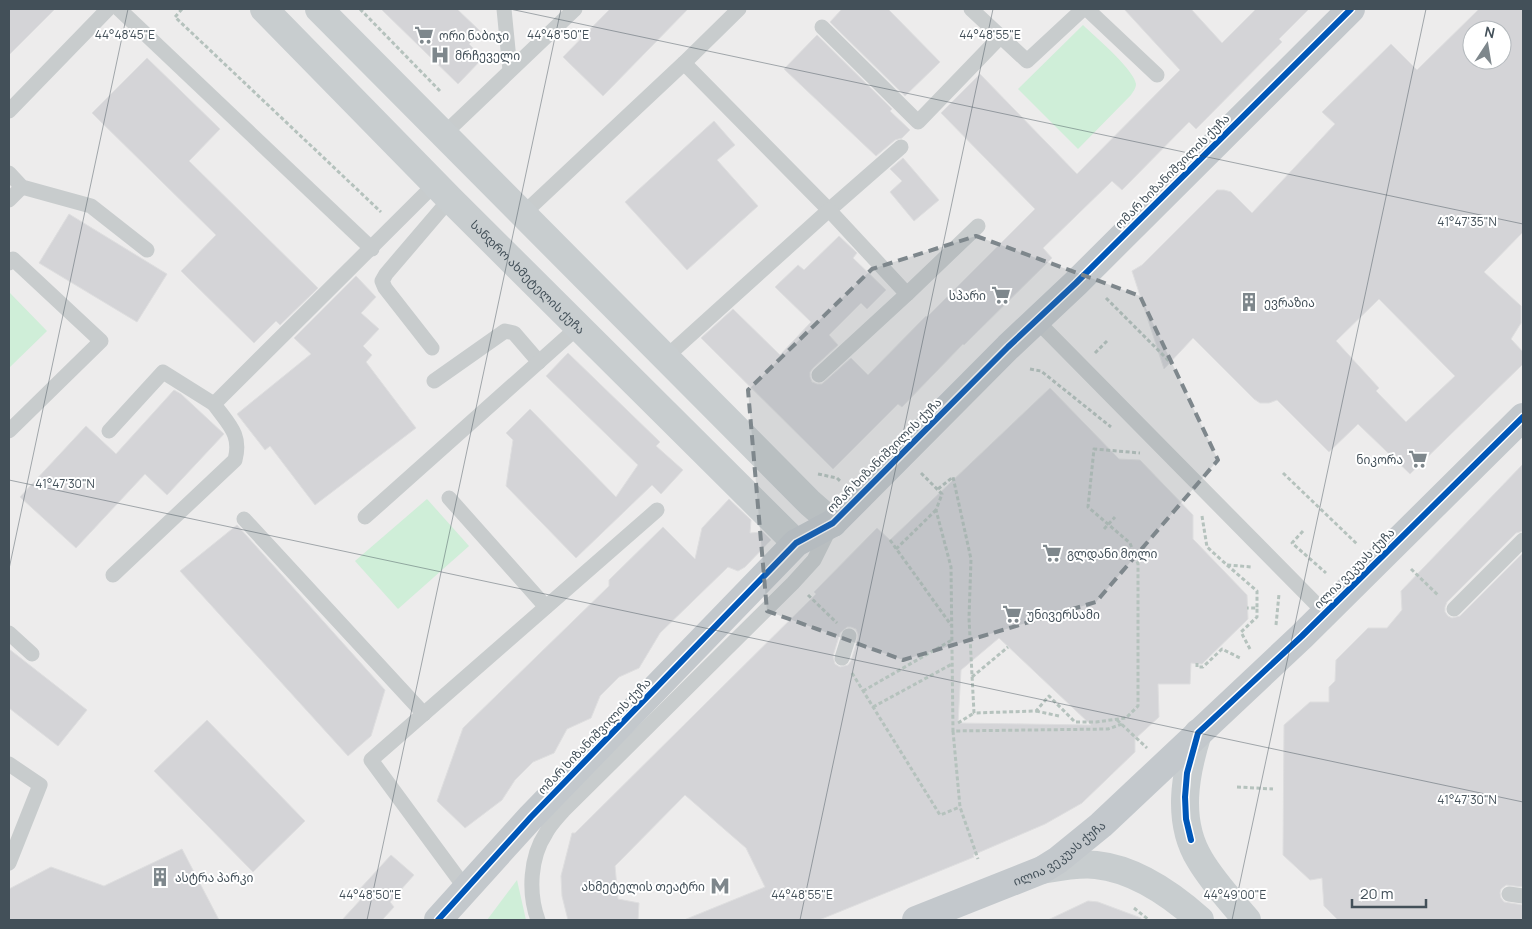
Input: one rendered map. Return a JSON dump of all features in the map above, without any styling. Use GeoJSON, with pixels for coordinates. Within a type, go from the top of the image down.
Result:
{"type":"FeatureCollection","features":[{"type":"Feature","properties":{"kind":"main road","name":"სანდრო ახმეტელის ქუჩა"},"geometry":{"type":"LineString","coordinates":[[264,9],[436,185],[805,552]]}},
{"type":"Feature","properties":{"kind":"main road"},"geometry":{"type":"LineString","coordinates":[[319,9],[665,358],[810,503],[833,523]]}},
{"type":"Feature","properties":{"kind":"main road","name":"ომარ ხიზანიშვილის ქუჩა"},"geometry":{"type":"LineString","coordinates":[[438,920],[532,817],[805,552],[1036,320],[1076,283],[1351,9]]}},
{"type":"Feature","properties":{"kind":"main road"},"geometry":{"type":"LineString","coordinates":[[436,185],[448,139]]}},
{"type":"Feature","properties":{"kind":"main road","name":"ილია ვეკუას ქუჩა"},"geometry":{"type":"LineString","coordinates":[[916,920],[1042,870],[1058,860],[1101,825],[1325,613],[1523,417]]}},
{"type":"Feature","properties":{"kind":"main road"},"geometry":{"type":"LineString","coordinates":[[704,453],[732,424]]}},
{"type":"Feature","properties":{"kind":"main road"},"geometry":{"type":"LineString","coordinates":[[1198,733],[1190,757],[1186,781],[1186,819],[1191,840],[1199,859],[1217,885],[1248,920]]}},
{"type":"Feature","properties":{"kind":"main road"},"geometry":{"type":"LineString","coordinates":[[1042,870],[1080,865],[1096,865],[1112,869],[1155,886],[1200,920]]}},
{"type":"Feature","properties":{"kind":"lane"},"geometry":{"type":"LineString","coordinates":[[9,111],[108,9]]}},
{"type":"Feature","properties":{"kind":"lane"},"geometry":{"type":"LineString","coordinates":[[119,9],[372,249]]}},
{"type":"Feature","properties":{"kind":"lane"},"geometry":{"type":"LineString","coordinates":[[504,9],[510,70]]}},
{"type":"Feature","properties":{"kind":"lane"},"geometry":{"type":"LineString","coordinates":[[448,139],[510,70],[575,9]]}},
{"type":"Feature","properties":{"kind":"lane"},"geometry":{"type":"LineString","coordinates":[[523,214],[684,64],[739,9]]}},
{"type":"Feature","properties":{"kind":"lane"},"geometry":{"type":"LineString","coordinates":[[971,9],[1027,61],[1083,9]]}},
{"type":"Feature","properties":{"kind":"lane"},"geometry":{"type":"LineString","coordinates":[[1087,9],[1157,76]]}},
{"type":"Feature","properties":{"kind":"lane"},"geometry":{"type":"LineString","coordinates":[[822,28],[918,122],[1001,36]]}},
{"type":"Feature","properties":{"kind":"lane"},"geometry":{"type":"LineString","coordinates":[[684,64],[829,210],[906,294]]}},
{"type":"Feature","properties":{"kind":"lane"},"geometry":{"type":"LineString","coordinates":[[665,358],[901,147]]}},
{"type":"Feature","properties":{"kind":"lane"},"geometry":{"type":"LineString","coordinates":[[9,173],[22,187],[91,206],[147,250]]}},
{"type":"Feature","properties":{"kind":"lane"},"geometry":{"type":"LineString","coordinates":[[214,404],[436,185]]}},
{"type":"Feature","properties":{"kind":"lane"},"geometry":{"type":"LineString","coordinates":[[432,348],[385,288],[382,281],[436,185]]}},
{"type":"Feature","properties":{"kind":"lane"},"geometry":{"type":"LineString","coordinates":[[9,200],[22,187]]}},
{"type":"Feature","properties":{"kind":"lane"},"geometry":{"type":"LineString","coordinates":[[819,375],[978,226]]}},
{"type":"Feature","properties":{"kind":"lane"},"geometry":{"type":"LineString","coordinates":[[9,432],[101,341],[10,256]]}},
{"type":"Feature","properties":{"kind":"lane"},"geometry":{"type":"LineString","coordinates":[[1036,320],[1325,613]]}},
{"type":"Feature","properties":{"kind":"lane"},"geometry":{"type":"LineString","coordinates":[[365,517],[578,327]]}},
{"type":"Feature","properties":{"kind":"lane"},"geometry":{"type":"LineString","coordinates":[[434,381],[505,331],[514,333],[539,362]]}},
{"type":"Feature","properties":{"kind":"lane"},"geometry":{"type":"LineString","coordinates":[[109,430],[163,372],[214,404],[235,433],[238,448],[235,460],[113,575]]}},
{"type":"Feature","properties":{"kind":"lane"},"geometry":{"type":"LineString","coordinates":[[448,498],[546,607]]}},
{"type":"Feature","properties":{"kind":"lane"},"geometry":{"type":"LineString","coordinates":[[466,889],[371,760],[657,510]]}},
{"type":"Feature","properties":{"kind":"lane"},"geometry":{"type":"LineString","coordinates":[[244,519],[424,714]]}},
{"type":"Feature","properties":{"kind":"lane"},"geometry":{"type":"LineString","coordinates":[[1448,604],[1523,540]]}},
{"type":"Feature","properties":{"kind":"lane"},"geometry":{"type":"LineString","coordinates":[[538,920],[532,897],[532,880],[539,846],[546,832],[563,811],[793,583],[805,552]]}},
{"type":"Feature","properties":{"kind":"lane"},"geometry":{"type":"LineString","coordinates":[[9,633],[32,654]]}},
{"type":"Feature","properties":{"kind":"lane"},"geometry":{"type":"LineString","coordinates":[[842,658],[850,636]]}},
{"type":"Feature","properties":{"kind":"lane"},"geometry":{"type":"LineString","coordinates":[[9,764],[40,785],[9,863]]}},
{"type":"Feature","properties":{"kind":"path"},"geometry":{"type":"LineString","coordinates":[[1106,298],[1172,364]]}},
{"type":"Feature","properties":{"kind":"path"},"geometry":{"type":"LineString","coordinates":[[1030,369],[1041,370],[1114,430]]}},
{"type":"Feature","properties":{"kind":"path"},"geometry":{"type":"LineString","coordinates":[[1036,711],[1049,696],[1075,722],[1126,718],[1138,706],[1138,564],[1130,542],[1088,507],[1094,449],[1143,453],[1136,448]]}},
{"type":"Feature","properties":{"kind":"path"},"geometry":{"type":"LineString","coordinates":[[896,550],[936,510],[942,494],[921,473]]}},
{"type":"Feature","properties":{"kind":"path"},"geometry":{"type":"LineString","coordinates":[[1283,474],[1356,544]]}},
{"type":"Feature","properties":{"kind":"path"},"geometry":{"type":"LineString","coordinates":[[938,489],[953,477],[971,559],[969,618],[974,713]]}},
{"type":"Feature","properties":{"kind":"path"},"geometry":{"type":"LineString","coordinates":[[936,510],[951,567],[953,731],[960,807],[978,859]]}},
{"type":"Feature","properties":{"kind":"path"},"geometry":{"type":"LineString","coordinates":[[1201,514],[1207,547],[1257,591],[1257,616],[1242,632],[1251,650]]}},
{"type":"Feature","properties":{"kind":"path"},"geometry":{"type":"LineString","coordinates":[[1104,529],[1115,517]]}},
{"type":"Feature","properties":{"kind":"path"},"geometry":{"type":"LineString","coordinates":[[1303,531],[1292,543],[1326,573]]}},
{"type":"Feature","properties":{"kind":"path"},"geometry":{"type":"LineString","coordinates":[[890,540],[952,626]]}},
{"type":"Feature","properties":{"kind":"path"},"geometry":{"type":"LineString","coordinates":[[1227,565],[1252,567]]}},
{"type":"Feature","properties":{"kind":"path"},"geometry":{"type":"LineString","coordinates":[[1411,569],[1448,604]]}},
{"type":"Feature","properties":{"kind":"path"},"geometry":{"type":"LineString","coordinates":[[804,591],[850,636]]}},
{"type":"Feature","properties":{"kind":"path"},"geometry":{"type":"LineString","coordinates":[[1276,626],[1279,594]]}},
{"type":"Feature","properties":{"kind":"path"},"geometry":{"type":"LineString","coordinates":[[1247,608],[1257,608]]}},
{"type":"Feature","properties":{"kind":"path"},"geometry":{"type":"LineString","coordinates":[[863,691],[952,640]]}},
{"type":"Feature","properties":{"kind":"path"},"geometry":{"type":"LineString","coordinates":[[972,677],[1008,646]]}},
{"type":"Feature","properties":{"kind":"path"},"geometry":{"type":"LineString","coordinates":[[1197,663],[1197,667],[1203,667],[1222,649],[1242,659]]}},
{"type":"Feature","properties":{"kind":"path"},"geometry":{"type":"LineString","coordinates":[[842,658],[940,815],[960,807]]}},
{"type":"Feature","properties":{"kind":"path"},"geometry":{"type":"LineString","coordinates":[[873,707],[952,664]]}},
{"type":"Feature","properties":{"kind":"path"},"geometry":{"type":"LineString","coordinates":[[958,723],[974,713],[1036,711],[1059,716]]}},
{"type":"Feature","properties":{"kind":"path"},"geometry":{"type":"LineString","coordinates":[[1117,720],[1149,750]]}},
{"type":"Feature","properties":{"kind":"path"},"geometry":{"type":"LineString","coordinates":[[953,731],[1108,729],[1122,724]]}},
{"type":"Feature","properties":{"kind":"path"},"geometry":{"type":"LineString","coordinates":[[1237,787],[1272,788]]}},
{"type":"Feature","properties":{"kind":"path"},"geometry":{"type":"LineString","coordinates":[[1134,908],[1148,920]]}},
{"type":"Feature","properties":{"kind":"highlighted area"},"geometry":{"type":"Polygon","coordinates":[[[976,236],[1140,296],[1218,460],[1096,602],[903,660],[767,611],[748,390],[872,269],[976,236]]]}},
{"type":"Feature","properties":{"kind":"green space"},"geometry":{"type":"Polygon","coordinates":[[[1083,25],[1121,61],[1136,84],[1131,95],[1078,149],[1018,89],[1083,25]]]}},
{"type":"Feature","properties":{"kind":"green space"},"geometry":{"type":"Polygon","coordinates":[[[9,292],[47,331],[9,368],[9,292]]]}},
{"type":"Feature","properties":{"kind":"green space"},"geometry":{"type":"Polygon","coordinates":[[[427,499],[469,546],[398,609],[355,561],[427,499]]]}},
{"type":"Feature","properties":{"kind":"green space"},"geometry":{"type":"Polygon","coordinates":[[[517,880],[526,920],[487,920],[517,880]]]}},
{"type":"Feature","properties":{"kind":"building"},"geometry":{"type":"Polygon","coordinates":[[[9,9],[55,9],[9,55],[9,9]]]}},
{"type":"Feature","properties":{"kind":"building"},"geometry":{"type":"Polygon","coordinates":[[[381,9],[457,9],[481,32],[469,44],[483,58],[458,84],[381,9]]]}},
{"type":"Feature","properties":{"kind":"building"},"geometry":{"type":"Polygon","coordinates":[[[610,9],[688,9],[603,96],[563,57],[610,9]]]}},
{"type":"Feature","properties":{"kind":"building"},"geometry":{"type":"Polygon","coordinates":[[[842,9],[888,9],[940,62],[905,96],[830,22],[842,9]]]}},
{"type":"Feature","properties":{"kind":"building"},"geometry":{"type":"Polygon","coordinates":[[[1124,9],[1191,9],[1222,43],[1256,9],[1309,9],[1279,39],[1282,42],[1196,129],[1189,122],[1122,190],[1112,181],[1043,248],[1052,258],[963,344],[902,407],[898,404],[833,469],[701,338],[733,309],[780,355],[811,322],[775,287],[798,265],[804,270],[839,236],[857,253],[853,258],[886,290],[867,309],[861,303],[829,335],[838,345],[813,368],[810,372],[810,377],[812,382],[822,384],[851,358],[868,375],[1035,209],[941,113],[980,74],[1077,174],[1180,70],[1124,9]]]}},
{"type":"Feature","properties":{"kind":"building"},"geometry":{"type":"Polygon","coordinates":[[[1479,9],[1523,9],[1523,232],[1484,272],[1521,306],[1521,323],[1511,339],[1523,352],[1523,364],[1410,474],[1358,424],[1329,452],[1277,400],[1269,403],[1260,403],[1254,399],[1193,338],[1164,369],[1132,271],[1142,265],[1217,190],[1231,192],[1252,213],[1335,124],[1322,112],[1391,44],[1417,70],[1462,26],[1462,70],[1512,70],[1512,20],[1468,20],[1479,9]],[[1379,299],[1336,341],[1379,388],[1376,391],[1406,422],[1455,376],[1379,299]]]}},
{"type":"Feature","properties":{"kind":"building"},"geometry":{"type":"Polygon","coordinates":[[[817,35],[892,109],[890,111],[910,130],[876,156],[784,69],[817,35]]]}},
{"type":"Feature","properties":{"kind":"building"},"geometry":{"type":"Polygon","coordinates":[[[147,58],[220,129],[189,161],[318,288],[280,325],[276,321],[254,343],[181,271],[216,235],[92,113],[147,58]]]}},
{"type":"Feature","properties":{"kind":"building"},"geometry":{"type":"Polygon","coordinates":[[[714,121],[735,145],[717,160],[758,206],[687,270],[625,202],[714,121]]]}},
{"type":"Feature","properties":{"kind":"building"},"geometry":{"type":"Polygon","coordinates":[[[903,158],[939,200],[914,221],[890,192],[902,181],[890,169],[903,158]]]}},
{"type":"Feature","properties":{"kind":"building"},"geometry":{"type":"Polygon","coordinates":[[[69,214],[167,274],[137,322],[39,263],[69,214]]]}},
{"type":"Feature","properties":{"kind":"building"},"geometry":{"type":"Polygon","coordinates":[[[356,276],[376,297],[361,313],[379,329],[363,346],[372,355],[366,362],[416,428],[315,505],[270,446],[265,450],[237,414],[311,354],[294,338],[356,276]]]}},
{"type":"Feature","properties":{"kind":"building"},"geometry":{"type":"Polygon","coordinates":[[[568,353],[660,442],[656,446],[683,470],[661,494],[652,485],[576,558],[506,486],[513,440],[506,433],[530,409],[616,497],[638,465],[546,376],[568,353]]]}},
{"type":"Feature","properties":{"kind":"building"},"geometry":{"type":"Polygon","coordinates":[[[1050,388],[1119,459],[1140,460],[1193,515],[1193,539],[1247,595],[1248,619],[1202,664],[1191,663],[1190,684],[1158,684],[1159,717],[1135,739],[1135,752],[1082,803],[1045,824],[973,855],[974,857],[819,920],[684,920],[765,887],[746,848],[685,795],[615,866],[618,899],[639,903],[638,920],[568,920],[562,896],[561,876],[572,833],[575,833],[816,594],[814,592],[877,528],[890,540],[1050,388]],[[847,627],[840,633],[833,656],[835,664],[840,667],[848,665],[851,661],[858,638],[856,629],[847,627]],[[999,638],[961,670],[958,723],[1091,725],[999,638]]]}},
{"type":"Feature","properties":{"kind":"building"},"geometry":{"type":"Polygon","coordinates":[[[174,390],[181,394],[224,434],[167,495],[145,474],[76,548],[20,497],[86,426],[116,454],[174,390]]]}},
{"type":"Feature","properties":{"kind":"building"},"geometry":{"type":"Polygon","coordinates":[[[1523,464],[1523,531],[1516,533],[1447,602],[1445,612],[1452,618],[1460,616],[1523,553],[1523,887],[1506,885],[1501,889],[1500,893],[1504,902],[1523,905],[1523,920],[1338,920],[1324,906],[1322,878],[1310,880],[1283,855],[1284,725],[1310,702],[1329,702],[1329,687],[1335,681],[1336,660],[1368,628],[1387,628],[1402,610],[1401,591],[1523,464]]]}},
{"type":"Feature","properties":{"kind":"building"},"geometry":{"type":"Polygon","coordinates":[[[729,499],[751,520],[750,533],[763,532],[771,540],[745,567],[738,571],[728,567],[660,633],[639,668],[619,677],[600,696],[591,718],[567,729],[554,753],[533,762],[515,780],[502,800],[465,828],[437,801],[463,728],[609,586],[609,580],[663,527],[695,559],[702,528],[729,499]]]}},
{"type":"Feature","properties":{"kind":"building"},"geometry":{"type":"Polygon","coordinates":[[[237,525],[385,690],[371,736],[348,756],[180,571],[237,525]]]}},
{"type":"Feature","properties":{"kind":"building"},"geometry":{"type":"Polygon","coordinates":[[[9,649],[87,710],[58,746],[9,708],[9,649]]]}},
{"type":"Feature","properties":{"kind":"building"},"geometry":{"type":"Polygon","coordinates":[[[207,720],[305,821],[253,872],[154,771],[207,720]]]}},
{"type":"Feature","properties":{"kind":"building","name":"ასტრა პარკი"},"geometry":{"type":"Polygon","coordinates":[[[182,849],[219,920],[9,920],[9,889],[51,867],[104,886],[182,849]]]}},
{"type":"Feature","properties":{"kind":"building"},"geometry":{"type":"Polygon","coordinates":[[[391,855],[414,875],[390,902],[394,907],[382,920],[342,920],[364,896],[358,891],[391,855]]]}},
{"type":"Feature","properties":{"kind":"building"},"geometry":{"type":"Polygon","coordinates":[[[1088,901],[1098,902],[1141,918],[1141,920],[1048,920],[1088,901]]]}},
{"type":"Feature","properties":{"kind":"cycle path"},"geometry":{"type":"LineString","coordinates":[[438,920],[531,817],[796,543],[833,523],[1008,347],[1076,283],[1351,9]]}},
{"type":"Feature","properties":{"kind":"cycle path"},"geometry":{"type":"LineString","coordinates":[[1191,840],[1186,819],[1185,797],[1187,773],[1198,733],[1302,636],[1523,417]]}},
{"type":"Feature","properties":{"kind":"place","name":"ორი ნაბიჯი"},"geometry":{"type":"Point","coordinates":[424,35]}},
{"type":"Feature","properties":{"kind":"place","name":"მრჩეველი"},"geometry":{"type":"Point","coordinates":[440,55]}},
{"type":"Feature","properties":{"kind":"place","name":"სპარი"},"geometry":{"type":"Point","coordinates":[1001,295]}},
{"type":"Feature","properties":{"kind":"place","name":"ევრაზია"},"geometry":{"type":"Point","coordinates":[1249,302]}},
{"type":"Feature","properties":{"kind":"place","name":"ნიკორა"},"geometry":{"type":"Point","coordinates":[1418,459]}},
{"type":"Feature","properties":{"kind":"place","name":"გლდანი მოლი"},"geometry":{"type":"Point","coordinates":[1052,553]}},
{"type":"Feature","properties":{"kind":"place","name":"უნივერსამი"},"geometry":{"type":"Point","coordinates":[1012,614]}},
{"type":"Feature","properties":{"kind":"place","name":"ასტრა პარკი"},"geometry":{"type":"Point","coordinates":[160,877]}},
{"type":"Feature","properties":{"kind":"place","name":"ახმეტელის თეატრი"},"geometry":{"type":"Point","coordinates":[720,886]}}]}
